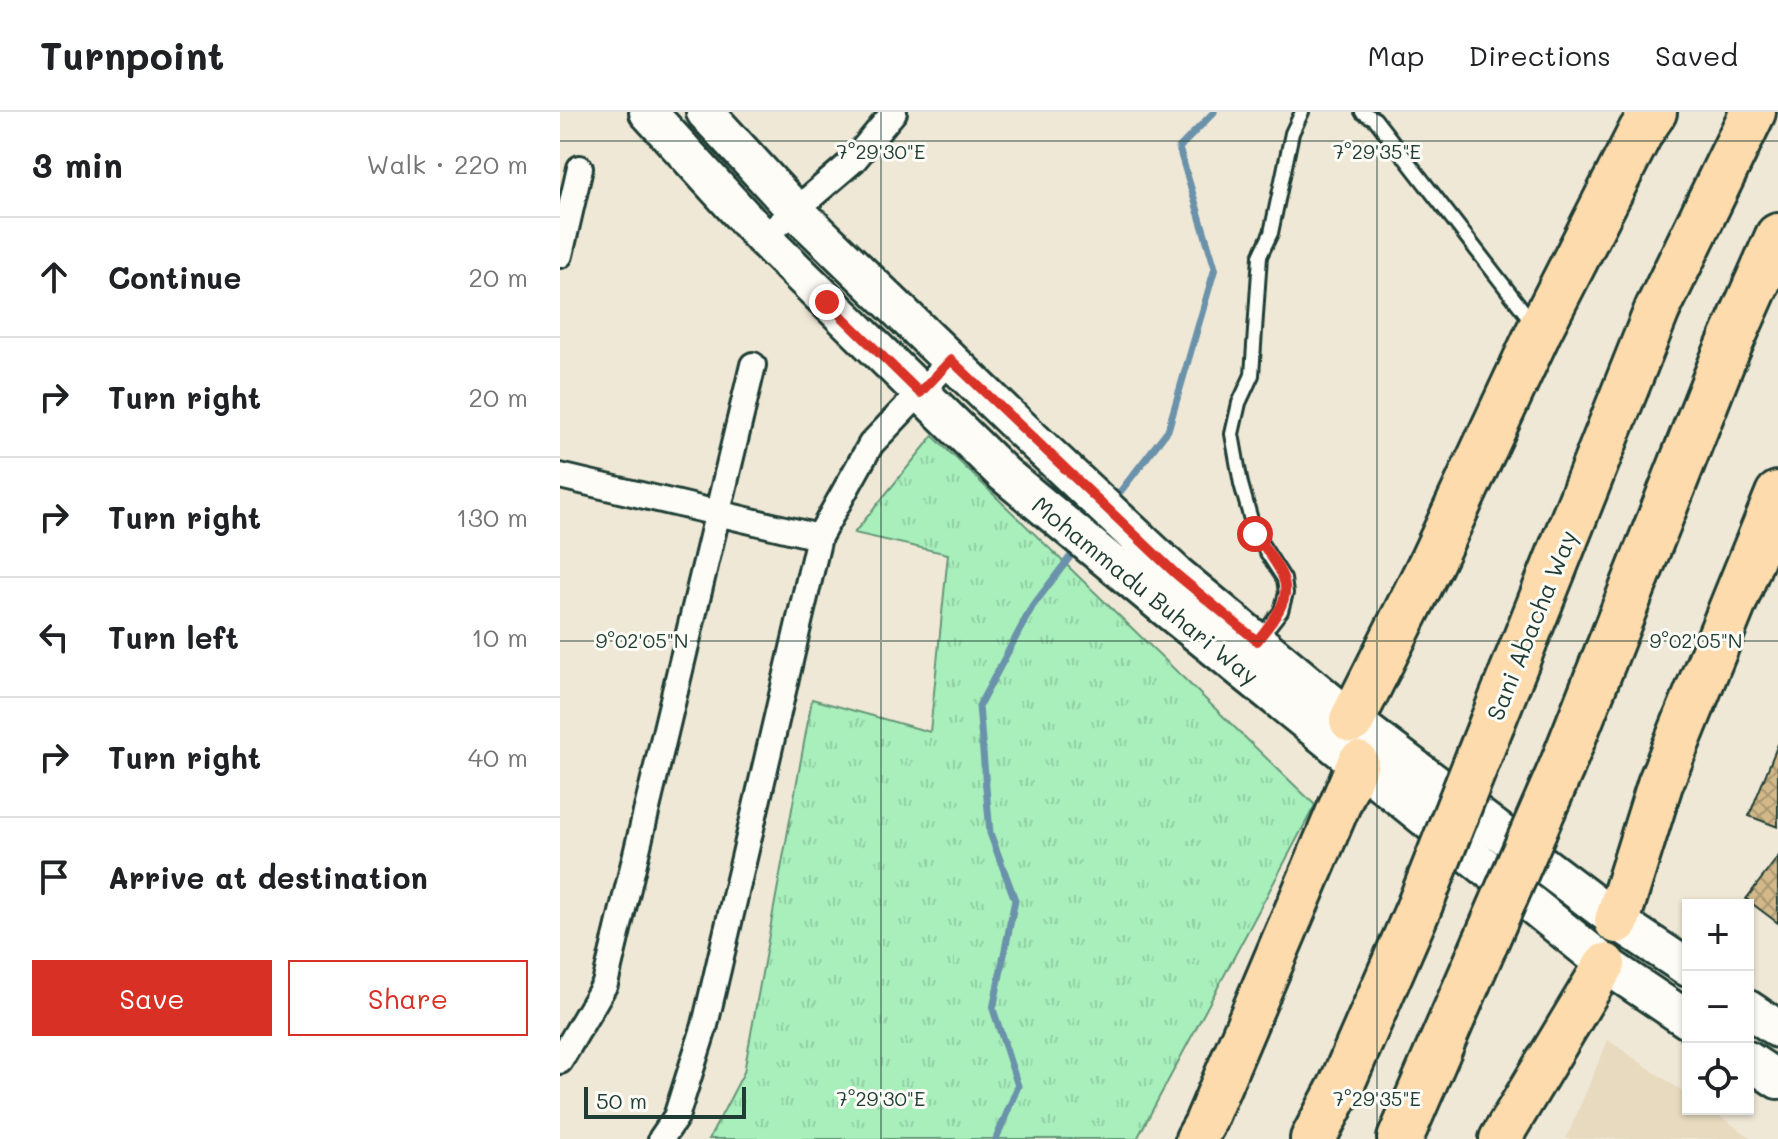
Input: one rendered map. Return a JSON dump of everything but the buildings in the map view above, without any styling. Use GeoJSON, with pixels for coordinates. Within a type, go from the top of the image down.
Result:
{"type":"FeatureCollection","features":[{"type":"Feature","properties":{"kind":"highway"},"geometry":{"type":"LineString","coordinates":[[1355,741],[1431,563],[1539,331],[1641,131],[1654,112]]}},
{"type":"Feature","properties":{"kind":"highway","name":"Sani Abacha Way"},"geometry":{"type":"LineString","coordinates":[[1313,1139],[1341,1086],[1419,907],[1657,310],[1753,112]]}},
{"type":"Feature","properties":{"kind":"highway"},"geometry":{"type":"LineString","coordinates":[[1400,1139],[1562,766],[1722,362],[1778,236]]}},
{"type":"Feature","properties":{"kind":"highway"},"geometry":{"type":"LineString","coordinates":[[1617,921],[1660,784],[1778,494]]}},
{"type":"Feature","properties":{"kind":"main road","name":"Mohammadu Buhari Way"},"geometry":{"type":"LineString","coordinates":[[648,112],[763,238],[1004,474],[1169,589],[1257,641],[1355,741],[1682,964]]}},
{"type":"Feature","properties":{"kind":"main road","name":"Mohammadu Buhari Way"},"geometry":{"type":"LineString","coordinates":[[705,112],[795,210],[1032,439],[1169,589],[1355,741],[1605,964],[1682,1016]]}},
{"type":"Feature","properties":{"kind":"main road"},"geometry":{"type":"LineString","coordinates":[[1196,1139],[1211,1110],[1355,741]]}},
{"type":"Feature","properties":{"kind":"main road"},"geometry":{"type":"LineString","coordinates":[[1500,1139],[1605,964]]}},
{"type":"Feature","properties":{"kind":"main road"},"geometry":{"type":"LineString","coordinates":[[1754,1013],[1778,1029]]}},
{"type":"Feature","properties":{"kind":"main road"},"geometry":{"type":"LineString","coordinates":[[1754,1064],[1778,1080]]}},
{"type":"Feature","properties":{"kind":"street"},"geometry":{"type":"LineString","coordinates":[[763,238],[854,160],[894,112]]}},
{"type":"Feature","properties":{"kind":"street"},"geometry":{"type":"LineString","coordinates":[[560,255],[580,168]]}},
{"type":"Feature","properties":{"kind":"street"},"geometry":{"type":"LineString","coordinates":[[661,1139],[676,1117],[705,1025],[819,537],[871,444],[951,360]]}},
{"type":"Feature","properties":{"kind":"street"},"geometry":{"type":"LineString","coordinates":[[560,1061],[572,1021],[605,984],[753,365]]}},
{"type":"Feature","properties":{"kind":"street"},"geometry":{"type":"LineString","coordinates":[[560,476],[819,537]]}},
{"type":"Feature","properties":{"kind":"lane"},"geometry":{"type":"LineString","coordinates":[[1257,641],[1281,611],[1286,593],[1279,567],[1255,534],[1241,484],[1232,434],[1239,403],[1252,375],[1260,256],[1271,233],[1292,133],[1302,112]]}},
{"type":"Feature","properties":{"kind":"lane"},"geometry":{"type":"LineString","coordinates":[[1362,112],[1375,119],[1539,331]]}},
{"type":"Feature","properties":{"kind":"shaded area"},"geometry":{"type":"Polygon","coordinates":[[[1608,1040],[1682,1091],[1682,1115],[1718,1115],[1753,1139],[1566,1139],[1608,1040]]]}},
{"type":"Feature","properties":{"kind":"green space"},"geometry":{"type":"Polygon","coordinates":[[[933,436],[1315,805],[1137,1139],[709,1139],[744,1072],[812,699],[930,732],[948,554],[854,533],[933,436]]]}},
{"type":"Feature","properties":{"kind":"waterway"},"geometry":{"type":"LineString","coordinates":[[1113,501],[1168,430],[1215,268],[1179,148],[1214,112]]}},
{"type":"Feature","properties":{"kind":"waterway"},"geometry":{"type":"LineString","coordinates":[[996,1139],[1018,1086],[993,1009],[1015,900],[990,833],[979,706],[1032,607],[1076,549]]}},
{"type":"Feature","properties":{"kind":"route"},"geometry":{"type":"LineString","coordinates":[[827,302],[920,393],[951,360],[1176,574],[1257,641],[1281,611],[1286,593],[1279,567],[1255,534]]}}]}
